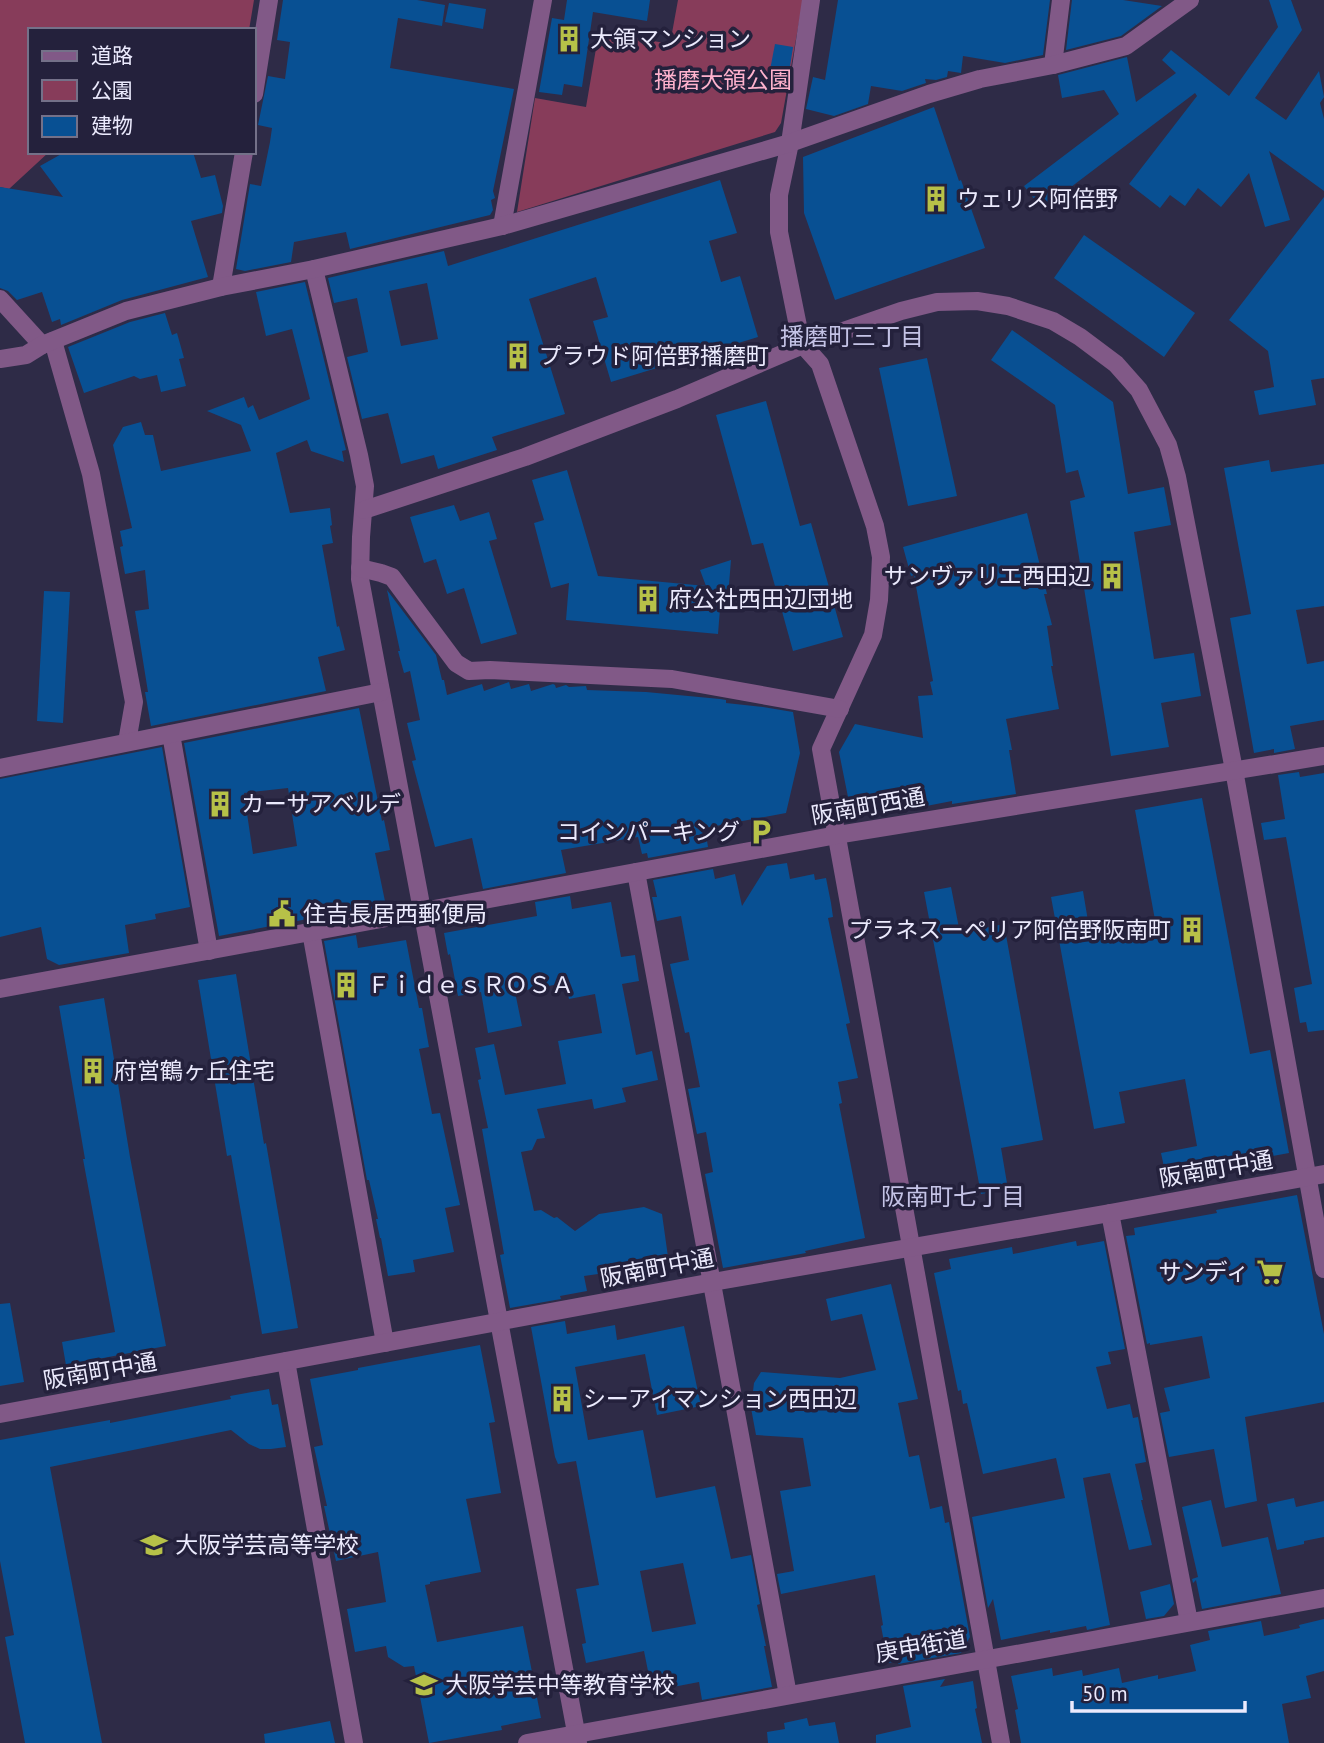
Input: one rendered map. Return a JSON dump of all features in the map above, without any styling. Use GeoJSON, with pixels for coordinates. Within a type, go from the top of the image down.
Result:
{"type":"FeatureCollection","features":[{"type":"Feature","properties":{"kind":"street"},"geometry":{"type":"LineString","coordinates":[[256,82],[270,0]]}},
{"type":"Feature","properties":{"kind":"street"},"geometry":{"type":"LineString","coordinates":[[502,226],[543,0]]}},
{"type":"Feature","properties":{"kind":"street"},"geometry":{"type":"LineString","coordinates":[[811,0],[790,143],[779,195],[779,232],[803,345],[820,364],[875,526],[881,557],[879,600],[873,635],[821,749],[1002,1743]]}},
{"type":"Feature","properties":{"kind":"street"},"geometry":{"type":"LineString","coordinates":[[1053,65],[1061,0]]}},
{"type":"Feature","properties":{"kind":"street"},"geometry":{"type":"LineString","coordinates":[[0,359],[26,355],[48,343],[126,311],[221,287],[314,269],[502,226],[790,143],[980,79],[1053,65],[1126,46],[1191,0]]}},
{"type":"Feature","properties":{"kind":"street"},"geometry":{"type":"LineString","coordinates":[[221,287],[244,154]]}},
{"type":"Feature","properties":{"kind":"street"},"geometry":{"type":"LineString","coordinates":[[314,269],[365,486],[360,579],[577,1739]]}},
{"type":"Feature","properties":{"kind":"street"},"geometry":{"type":"LineString","coordinates":[[0,299],[48,343],[91,474],[134,702],[127,742]]}},
{"type":"Feature","properties":{"kind":"street"},"geometry":{"type":"LineString","coordinates":[[364,510],[525,457],[677,399],[803,345],[901,310],[937,302],[977,301],[1008,306],[1053,321],[1116,364],[1139,390],[1168,445],[1177,477],[1316,1175],[1324,1269]]}},
{"type":"Feature","properties":{"kind":"street"},"geometry":{"type":"LineString","coordinates":[[360,568],[392,577],[456,663],[469,671],[671,679],[840,709]]}},
{"type":"Feature","properties":{"kind":"street"},"geometry":{"type":"LineString","coordinates":[[0,768],[382,692]]}},
{"type":"Feature","properties":{"kind":"street"},"geometry":{"type":"LineString","coordinates":[[171,734],[209,951]]}},
{"type":"Feature","properties":{"kind":"street","name":"阪南町西通"},"geometry":{"type":"LineString","coordinates":[[0,989],[837,835],[1324,757]]}},
{"type":"Feature","properties":{"kind":"street"},"geometry":{"type":"LineString","coordinates":[[636,872],[788,1695]]}},
{"type":"Feature","properties":{"kind":"street"},"geometry":{"type":"LineString","coordinates":[[310,932],[385,1343]]}},
{"type":"Feature","properties":{"kind":"street","name":"阪南町中通"},"geometry":{"type":"LineString","coordinates":[[0,1414],[713,1282],[1316,1175]]}},
{"type":"Feature","properties":{"kind":"street"},"geometry":{"type":"LineString","coordinates":[[1110,1213],[1189,1622]]}},
{"type":"Feature","properties":{"kind":"street"},"geometry":{"type":"LineString","coordinates":[[286,1361],[354,1743]]}},
{"type":"Feature","properties":{"kind":"street","name":"庚申街道"},"geometry":{"type":"LineString","coordinates":[[527,1743],[577,1739],[788,1695],[1324,1598]]}},
{"type":"Feature","properties":{"kind":"green space"},"geometry":{"type":"Polygon","coordinates":[[[0,0],[254,0],[249,28],[28,28],[28,154],[47,154],[9,189],[0,187],[0,0]]]}},
{"type":"Feature","properties":{"kind":"green space","name":"播磨大領公園"},"geometry":{"type":"Polygon","coordinates":[[[678,0],[803,0],[781,123],[775,132],[517,212],[535,98],[586,107],[599,31],[670,44],[678,0]]]}},
{"type":"Feature","properties":{"kind":"building"},"geometry":{"type":"Polygon","coordinates":[[[283,0],[417,0],[445,5],[442,26],[398,18],[390,68],[514,89],[490,215],[350,249],[346,232],[294,242],[291,262],[245,271],[236,269],[250,184],[261,186],[270,142],[272,128],[258,125],[268,76],[285,79],[290,42],[277,40],[283,0]]]}},
{"type":"Feature","properties":{"kind":"building"},"geometry":{"type":"Polygon","coordinates":[[[567,0],[650,0],[647,21],[593,12],[582,87],[564,84],[562,95],[539,92],[552,18],[564,20],[567,0]]]}},
{"type":"Feature","properties":{"kind":"building"},"geometry":{"type":"Polygon","coordinates":[[[838,0],[1050,0],[1043,55],[1005,63],[963,56],[961,73],[948,71],[947,77],[925,79],[926,83],[902,91],[871,86],[868,104],[834,116],[806,109],[813,77],[825,80],[838,0]]]}},
{"type":"Feature","properties":{"kind":"building"},"geometry":{"type":"Polygon","coordinates":[[[1072,0],[1123,0],[1162,6],[1121,36],[1066,50],[1072,0]]]}},
{"type":"Feature","properties":{"kind":"building"},"geometry":{"type":"Polygon","coordinates":[[[1269,0],[1291,0],[1302,30],[1255,98],[1286,120],[1319,71],[1324,97],[1320,103],[1324,119],[1324,191],[1269,151],[1290,220],[1265,227],[1249,173],[1221,207],[1198,188],[1185,206],[1170,195],[1160,208],[1129,184],[1197,96],[1195,93],[1042,209],[1024,186],[1119,114],[1104,90],[1062,98],[1058,75],[1127,57],[1136,102],[1176,73],[1162,60],[1171,50],[1229,96],[1278,27],[1269,0]]]}},
{"type":"Feature","properties":{"kind":"building"},"geometry":{"type":"Polygon","coordinates":[[[449,3],[486,9],[483,29],[445,22],[449,3]]]}},
{"type":"Feature","properties":{"kind":"building"},"geometry":{"type":"Polygon","coordinates":[[[775,44],[793,47],[789,73],[770,70],[775,44]]]}},
{"type":"Feature","properties":{"kind":"building","name":"ウェリス阿倍野"},"geometry":{"type":"Polygon","coordinates":[[[934,107],[985,248],[835,300],[804,213],[803,157],[934,107]]]}},
{"type":"Feature","properties":{"kind":"building"},"geometry":{"type":"Polygon","coordinates":[[[61,154],[194,154],[201,178],[215,175],[223,206],[222,213],[191,221],[208,277],[122,300],[61,325],[60,319],[52,322],[42,292],[17,300],[8,291],[0,288],[0,187],[63,197],[40,166],[61,154]]]}},
{"type":"Feature","properties":{"kind":"building"},"geometry":{"type":"Polygon","coordinates":[[[720,180],[737,233],[709,241],[721,282],[740,276],[758,337],[611,382],[593,321],[608,317],[596,277],[529,299],[565,414],[492,437],[497,450],[438,469],[434,455],[401,464],[388,413],[362,419],[347,357],[368,352],[357,298],[334,303],[328,278],[444,251],[448,266],[720,180]],[[427,283],[389,291],[401,346],[438,339],[427,283]]]}},
{"type":"Feature","properties":{"kind":"building"},"geometry":{"type":"Polygon","coordinates":[[[1324,197],[1324,378],[1311,380],[1316,405],[1259,415],[1254,391],[1274,387],[1268,351],[1229,320],[1324,197]]]}},
{"type":"Feature","properties":{"kind":"building"},"geometry":{"type":"Polygon","coordinates":[[[1084,235],[1195,313],[1164,357],[1054,278],[1084,235]]]}},
{"type":"Feature","properties":{"kind":"building"},"geometry":{"type":"Polygon","coordinates":[[[305,282],[346,450],[342,451],[344,462],[311,451],[307,440],[276,453],[290,513],[330,508],[333,543],[322,545],[337,627],[339,626],[345,650],[318,657],[326,691],[151,726],[135,611],[149,609],[145,570],[125,574],[120,531],[132,528],[113,445],[123,427],[141,422],[145,435],[153,435],[161,471],[251,451],[241,425],[207,411],[244,397],[248,408],[253,405],[259,420],[310,399],[292,329],[266,336],[256,292],[305,282]]]}},
{"type":"Feature","properties":{"kind":"building"},"geometry":{"type":"Polygon","coordinates":[[[165,313],[172,335],[177,333],[184,358],[179,359],[186,386],[161,392],[157,375],[140,379],[134,376],[84,393],[68,347],[130,322],[165,313]]]}},
{"type":"Feature","properties":{"kind":"building","name":"サンヴァリエ西田辺"},"geometry":{"type":"Polygon","coordinates":[[[1012,330],[1113,402],[1128,494],[1164,487],[1171,525],[1134,532],[1154,659],[1194,653],[1201,696],[1161,703],[1169,747],[1111,756],[1070,501],[1085,497],[1078,470],[1066,473],[1055,405],[991,360],[1012,330]]]}},
{"type":"Feature","properties":{"kind":"building"},"geometry":{"type":"Polygon","coordinates":[[[927,358],[957,496],[908,506],[879,368],[927,358]]]}},
{"type":"Feature","properties":{"kind":"building"},"geometry":{"type":"Polygon","coordinates":[[[766,401],[800,526],[811,523],[843,637],[793,651],[763,543],[752,545],[716,415],[766,401]]]}},
{"type":"Feature","properties":{"kind":"building"},"geometry":{"type":"Polygon","coordinates":[[[1269,460],[1271,472],[1324,464],[1324,606],[1296,610],[1307,664],[1324,661],[1324,720],[1290,726],[1295,749],[1254,753],[1230,618],[1251,614],[1224,468],[1269,460]]]}},
{"type":"Feature","properties":{"kind":"building"},"geometry":{"type":"Polygon","coordinates":[[[567,470],[598,576],[706,586],[700,570],[731,560],[727,609],[720,609],[718,634],[566,620],[569,583],[551,588],[534,523],[544,520],[532,480],[567,470]]]}},
{"type":"Feature","properties":{"kind":"building"},"geometry":{"type":"Polygon","coordinates":[[[454,505],[460,521],[489,512],[497,539],[489,541],[517,634],[481,644],[464,588],[447,594],[436,559],[424,563],[410,517],[454,505]]]}},
{"type":"Feature","properties":{"kind":"building"},"geometry":{"type":"Polygon","coordinates":[[[1027,513],[1047,594],[1044,594],[1052,625],[1047,626],[1051,666],[1059,709],[1006,719],[1016,794],[952,804],[952,801],[911,809],[909,801],[851,812],[839,752],[855,724],[923,738],[918,696],[933,695],[930,682],[933,681],[914,575],[911,576],[903,547],[1027,513]]]}},
{"type":"Feature","properties":{"kind":"building"},"geometry":{"type":"Polygon","coordinates":[[[387,590],[436,655],[447,695],[482,684],[484,691],[509,682],[511,689],[529,684],[531,691],[553,684],[556,688],[566,685],[586,686],[587,690],[720,699],[726,700],[726,703],[793,712],[800,753],[786,813],[705,828],[708,847],[648,858],[647,853],[642,854],[638,837],[561,850],[566,873],[483,889],[472,838],[435,847],[412,761],[416,760],[407,723],[420,720],[410,671],[404,673],[398,651],[387,590]]]}},
{"type":"Feature","properties":{"kind":"building"},"geometry":{"type":"Polygon","coordinates":[[[44,591],[70,592],[63,723],[37,721],[44,591]]]}},
{"type":"Feature","properties":{"kind":"building"},"geometry":{"type":"Polygon","coordinates":[[[359,708],[390,850],[375,853],[386,906],[219,936],[184,743],[359,708]],[[288,788],[244,793],[253,854],[297,846],[288,788]]]}},
{"type":"Feature","properties":{"kind":"building"},"geometry":{"type":"Polygon","coordinates":[[[162,747],[190,907],[155,914],[156,919],[125,925],[129,953],[59,965],[47,959],[41,927],[0,937],[0,779],[162,747]]]}},
{"type":"Feature","properties":{"kind":"building"},"geometry":{"type":"Polygon","coordinates":[[[1299,772],[1300,777],[1324,773],[1324,1030],[1308,1032],[1306,1022],[1300,1023],[1294,988],[1312,984],[1286,837],[1264,840],[1261,823],[1285,819],[1278,775],[1299,772]]]}},
{"type":"Feature","properties":{"kind":"building"},"geometry":{"type":"Polygon","coordinates":[[[1202,798],[1250,1054],[1270,1050],[1289,1153],[1166,1176],[1161,1153],[1197,1146],[1185,1079],[1119,1092],[1125,1123],[1094,1129],[1051,897],[1083,891],[1090,933],[1155,920],[1135,810],[1202,798]]]}},
{"type":"Feature","properties":{"kind":"building"},"geometry":{"type":"Polygon","coordinates":[[[787,863],[790,879],[814,874],[815,880],[826,878],[833,917],[828,918],[850,1023],[846,1024],[858,1078],[838,1082],[842,1103],[839,1104],[865,1238],[805,1251],[806,1253],[723,1268],[705,1174],[713,1172],[706,1132],[697,1134],[688,1089],[700,1087],[689,1032],[685,1033],[670,964],[689,960],[681,916],[657,921],[652,897],[657,897],[653,880],[713,869],[715,879],[735,874],[742,906],[767,866],[787,863]]]}},
{"type":"Feature","properties":{"kind":"building"},"geometry":{"type":"Polygon","coordinates":[[[951,887],[960,933],[1004,924],[1043,1140],[1001,1148],[1008,1189],[981,1194],[924,892],[951,887]]]}},
{"type":"Feature","properties":{"kind":"building"},"geometry":{"type":"Polygon","coordinates":[[[570,896],[572,909],[611,902],[621,957],[635,955],[639,981],[622,984],[636,1055],[652,1051],[658,1080],[622,1088],[626,1102],[594,1109],[592,1099],[537,1109],[545,1138],[537,1139],[532,1150],[521,1152],[534,1211],[541,1210],[554,1218],[557,1217],[575,1231],[599,1214],[644,1207],[662,1214],[669,1264],[584,1276],[587,1291],[560,1296],[561,1299],[510,1308],[500,1255],[504,1254],[482,1129],[488,1128],[478,1080],[481,1079],[475,1048],[494,1044],[505,1095],[566,1084],[558,1041],[602,1033],[595,994],[569,999],[565,983],[515,992],[522,1026],[488,1033],[481,992],[458,996],[444,933],[537,916],[535,902],[570,896]]]}},
{"type":"Feature","properties":{"kind":"building"},"geometry":{"type":"Polygon","coordinates":[[[356,935],[358,948],[406,940],[429,1047],[419,1049],[432,1114],[440,1113],[460,1205],[445,1208],[454,1252],[413,1260],[415,1272],[388,1276],[378,1219],[367,1180],[324,941],[356,935]]]}},
{"type":"Feature","properties":{"kind":"building"},"geometry":{"type":"Polygon","coordinates":[[[236,974],[298,1328],[262,1334],[231,1155],[227,1156],[198,980],[236,974]]]}},
{"type":"Feature","properties":{"kind":"building"},"geometry":{"type":"Polygon","coordinates":[[[104,998],[130,1157],[166,1346],[93,1360],[95,1372],[68,1377],[62,1342],[115,1332],[83,1159],[59,1006],[104,998]]]}},
{"type":"Feature","properties":{"kind":"building"},"geometry":{"type":"Polygon","coordinates":[[[1297,1195],[1324,1334],[1324,1402],[1245,1417],[1257,1501],[1225,1508],[1214,1449],[1169,1457],[1160,1413],[1170,1411],[1164,1388],[1210,1378],[1202,1336],[1147,1344],[1126,1236],[1135,1235],[1134,1228],[1297,1195]]]}},
{"type":"Feature","properties":{"kind":"building"},"geometry":{"type":"Polygon","coordinates":[[[1076,1241],[1077,1246],[1104,1241],[1125,1349],[1108,1352],[1111,1364],[1096,1367],[1107,1409],[1130,1404],[1133,1418],[1138,1417],[1146,1462],[1135,1464],[1152,1545],[1129,1550],[1110,1473],[1083,1478],[1110,1625],[1087,1630],[1086,1626],[1050,1633],[1050,1630],[1001,1640],[993,1599],[988,1608],[972,1517],[1065,1498],[1056,1458],[983,1474],[967,1403],[963,1404],[961,1390],[958,1391],[934,1273],[951,1269],[949,1259],[1012,1247],[1013,1254],[1076,1241]]]}},
{"type":"Feature","properties":{"kind":"building"},"geometry":{"type":"Polygon","coordinates":[[[891,1284],[918,1399],[898,1403],[909,1457],[919,1455],[930,1509],[942,1506],[945,1523],[949,1522],[970,1637],[961,1653],[898,1664],[898,1661],[888,1663],[875,1575],[781,1594],[777,1574],[794,1571],[780,1491],[811,1486],[803,1438],[756,1435],[751,1408],[754,1383],[761,1372],[840,1378],[876,1370],[862,1314],[831,1321],[826,1299],[891,1284]]]}},
{"type":"Feature","properties":{"kind":"building"},"geometry":{"type":"Polygon","coordinates":[[[10,1303],[24,1382],[0,1386],[0,1304],[10,1303]]]}},
{"type":"Feature","properties":{"kind":"building"},"geometry":{"type":"Polygon","coordinates":[[[565,1321],[567,1334],[615,1325],[617,1340],[684,1326],[701,1406],[657,1415],[645,1354],[575,1367],[588,1440],[643,1430],[656,1498],[715,1486],[731,1559],[751,1555],[772,1687],[702,1700],[699,1682],[652,1691],[644,1651],[586,1663],[582,1644],[586,1643],[576,1589],[599,1585],[576,1461],[558,1464],[555,1457],[531,1327],[565,1321]],[[683,1563],[640,1571],[652,1632],[696,1624],[683,1563]]]}},
{"type":"Feature","properties":{"kind":"building"},"geometry":{"type":"Polygon","coordinates":[[[480,1345],[495,1422],[489,1423],[501,1493],[466,1499],[481,1572],[425,1585],[437,1642],[523,1626],[541,1718],[501,1726],[502,1730],[429,1743],[414,1666],[404,1667],[388,1657],[386,1646],[355,1652],[347,1609],[386,1602],[378,1552],[336,1561],[314,1447],[323,1445],[310,1379],[480,1345]]]}},
{"type":"Feature","properties":{"kind":"building"},"geometry":{"type":"Polygon","coordinates":[[[269,1389],[272,1405],[278,1404],[286,1447],[260,1449],[231,1430],[50,1467],[102,1743],[25,1743],[5,1637],[14,1635],[0,1561],[0,1440],[110,1420],[110,1423],[269,1389]]]}},
{"type":"Feature","properties":{"kind":"building"},"geometry":{"type":"Polygon","coordinates":[[[1294,1498],[1296,1507],[1324,1501],[1324,1537],[1277,1550],[1267,1504],[1294,1498]]]}},
{"type":"Feature","properties":{"kind":"building"},"geometry":{"type":"Polygon","coordinates":[[[1211,1500],[1222,1547],[1268,1537],[1281,1594],[1202,1609],[1196,1580],[1193,1583],[1192,1579],[1198,1577],[1182,1507],[1211,1500]]]}},
{"type":"Feature","properties":{"kind":"building"},"geometry":{"type":"Polygon","coordinates":[[[1170,1584],[1174,1604],[1164,1616],[1146,1619],[1140,1592],[1170,1584]]]}},
{"type":"Feature","properties":{"kind":"building"},"geometry":{"type":"Polygon","coordinates":[[[1324,1619],[1324,1671],[1306,1676],[1311,1698],[1282,1704],[1289,1743],[1021,1743],[1011,1676],[1052,1668],[1053,1676],[1082,1670],[1083,1676],[1119,1668],[1122,1683],[1158,1675],[1158,1679],[1196,1671],[1190,1645],[1210,1640],[1208,1631],[1261,1621],[1264,1636],[1300,1628],[1299,1625],[1324,1619]]]}},
{"type":"Feature","properties":{"kind":"building"},"geometry":{"type":"Polygon","coordinates":[[[945,1679],[940,1687],[973,1681],[982,1743],[876,1743],[876,1735],[911,1727],[903,1686],[945,1679]]]}},
{"type":"Feature","properties":{"kind":"building"},"geometry":{"type":"Polygon","coordinates":[[[807,1718],[809,1726],[835,1722],[839,1743],[768,1743],[767,1732],[785,1729],[784,1723],[807,1718]]]}},
{"type":"Feature","properties":{"kind":"building"},"geometry":{"type":"Polygon","coordinates":[[[330,1721],[335,1743],[265,1743],[264,1734],[330,1721]]]}},
{"type":"Feature","properties":{"kind":"place","name":"大領マンション"},"geometry":{"type":"Point","coordinates":[569,39]}},
{"type":"Feature","properties":{"kind":"place","name":"ウェリス阿倍野"},"geometry":{"type":"Point","coordinates":[936,199]}},
{"type":"Feature","properties":{"kind":"place","name":"プラウド阿倍野播磨町"},"geometry":{"type":"Point","coordinates":[518,356]}},
{"type":"Feature","properties":{"kind":"place","name":"サンヴァリエ西田辺"},"geometry":{"type":"Point","coordinates":[1112,576]}},
{"type":"Feature","properties":{"kind":"place","name":"府公社西田辺団地"},"geometry":{"type":"Point","coordinates":[648,599]}},
{"type":"Feature","properties":{"kind":"place","name":"カーサアベルデ"},"geometry":{"type":"Point","coordinates":[220,804]}},
{"type":"Feature","properties":{"kind":"place","name":"コインパーキング"},"geometry":{"type":"Point","coordinates":[761,832]}},
{"type":"Feature","properties":{"kind":"place","name":"住吉長居西郵便局"},"geometry":{"type":"Point","coordinates":[282,914]}},
{"type":"Feature","properties":{"kind":"place","name":"プラネスーペリア阿倍野阪南町"},"geometry":{"type":"Point","coordinates":[1192,930]}},
{"type":"Feature","properties":{"kind":"place","name":"ＦｉｄｅｓＲＯＳＡ"},"geometry":{"type":"Point","coordinates":[346,985]}},
{"type":"Feature","properties":{"kind":"place","name":"府営鶴ヶ丘住宅"},"geometry":{"type":"Point","coordinates":[93,1071]}},
{"type":"Feature","properties":{"kind":"place","name":"サンディ"},"geometry":{"type":"Point","coordinates":[1270,1272]}},
{"type":"Feature","properties":{"kind":"place","name":"シーアイマンション西田辺"},"geometry":{"type":"Point","coordinates":[562,1399]}},
{"type":"Feature","properties":{"kind":"place","name":"大阪学芸高等学校"},"geometry":{"type":"Point","coordinates":[154,1545]}},
{"type":"Feature","properties":{"kind":"place","name":"大阪学芸中等教育学校"},"geometry":{"type":"Point","coordinates":[424,1685]}},
{"type":"Feature","properties":{"kind":"district","name":"播磨町三丁目"},"geometry":{"type":"Point","coordinates":[852,337]}},
{"type":"Feature","properties":{"kind":"district","name":"阪南町七丁目"},"geometry":{"type":"Point","coordinates":[953,1197]}}]}
